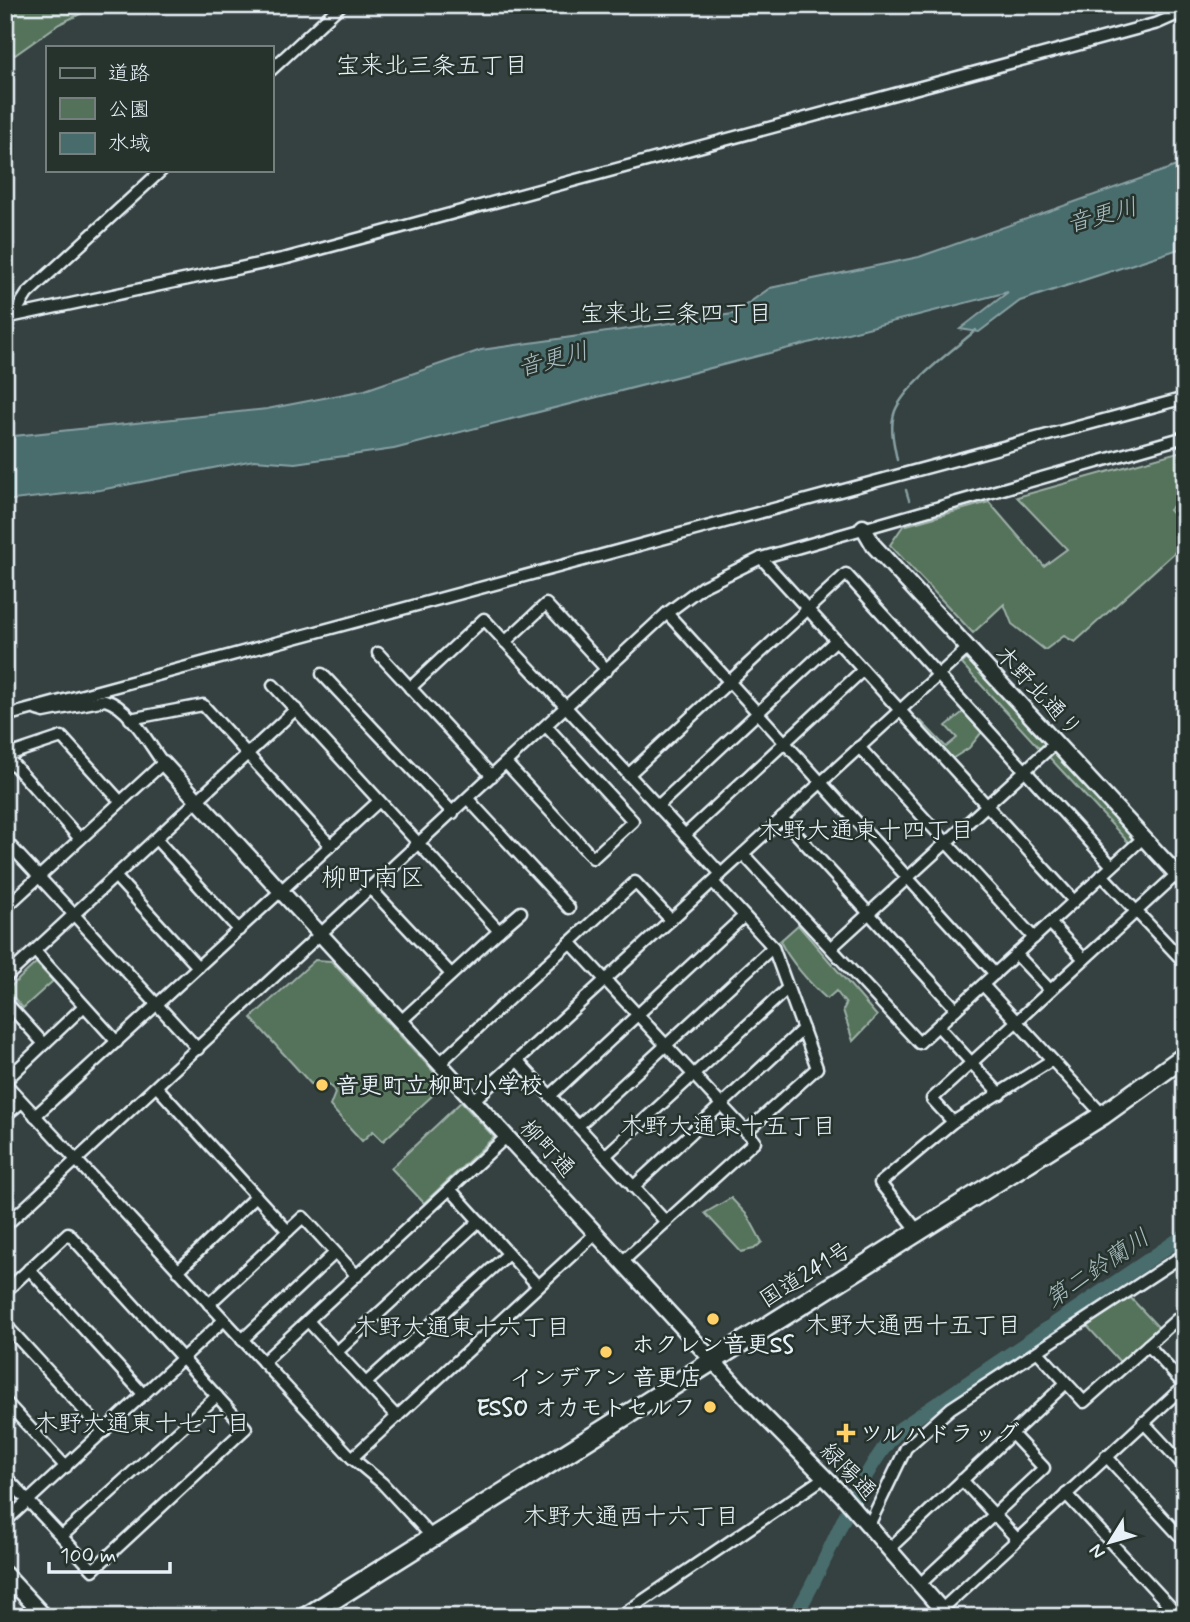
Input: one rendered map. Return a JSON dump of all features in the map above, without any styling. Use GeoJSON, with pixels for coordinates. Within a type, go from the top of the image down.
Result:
{"type":"FeatureCollection","features":[{"type":"Feature","properties":{"kind":"highway","name":"国道241号"},"geometry":{"type":"LineString","coordinates":[[306,1617],[1103,1115],[1185,1056]]}},
{"type":"Feature","properties":{"kind":"street"},"geometry":{"type":"LineString","coordinates":[[273,67],[341,5]]}},
{"type":"Feature","properties":{"kind":"street"},"geometry":{"type":"LineString","coordinates":[[9,317],[300,254],[1027,60],[1158,23],[1185,11]]}},
{"type":"Feature","properties":{"kind":"street"},"geometry":{"type":"LineString","coordinates":[[9,317],[27,294],[160,172]]}},
{"type":"Feature","properties":{"kind":"street"},"geometry":{"type":"LineString","coordinates":[[5,716],[1185,398]]}},
{"type":"Feature","properties":{"kind":"street"},"geometry":{"type":"LineString","coordinates":[[6,1222],[321,936],[667,613],[702,587],[761,558],[1185,437]]}},
{"type":"Feature","properties":{"kind":"street","name":"木野北通り"},"geometry":{"type":"LineString","coordinates":[[863,527],[874,546],[1181,878]]}},
{"type":"Feature","properties":{"kind":"street"},"geometry":{"type":"LineString","coordinates":[[761,558],[1074,901]]}},
{"type":"Feature","properties":{"kind":"street"},"geometry":{"type":"LineString","coordinates":[[628,775],[846,574],[1112,866]]}},
{"type":"Feature","properties":{"kind":"street"},"geometry":{"type":"LineString","coordinates":[[505,642],[545,604],[607,670]]}},
{"type":"Feature","properties":{"kind":"street"},"geometry":{"type":"LineString","coordinates":[[667,613],[995,974]]}},
{"type":"Feature","properties":{"kind":"street"},"geometry":{"type":"LineString","coordinates":[[410,688],[484,619],[721,874]]}},
{"type":"Feature","properties":{"kind":"street"},"geometry":{"type":"LineString","coordinates":[[658,806],[836,640]]}},
{"type":"Feature","properties":{"kind":"street"},"geometry":{"type":"LineString","coordinates":[[474,1100],[968,648]]}},
{"type":"Feature","properties":{"kind":"street"},"geometry":{"type":"LineString","coordinates":[[378,653],[492,776]]}},
{"type":"Feature","properties":{"kind":"street"},"geometry":{"type":"LineString","coordinates":[[685,835],[863,670]]}},
{"type":"Feature","properties":{"kind":"street"},"geometry":{"type":"LineString","coordinates":[[323,674],[453,813]]}},
{"type":"Feature","properties":{"kind":"street"},"geometry":{"type":"LineString","coordinates":[[273,685],[499,931]]}},
{"type":"Feature","properties":{"kind":"street"},"geometry":{"type":"LineString","coordinates":[[5,908],[163,763],[130,719],[113,702],[105,700],[44,712],[32,709]]}},
{"type":"Feature","properties":{"kind":"street"},"geometry":{"type":"LineString","coordinates":[[130,719],[203,705],[331,846]]}},
{"type":"Feature","properties":{"kind":"street"},"geometry":{"type":"LineString","coordinates":[[5,978],[296,709]]}},
{"type":"Feature","properties":{"kind":"street"},"geometry":{"type":"LineString","coordinates":[[506,763],[593,858],[603,849],[633,821],[546,726]]}},
{"type":"Feature","properties":{"kind":"street"},"geometry":{"type":"LineString","coordinates":[[80,839],[6,756],[62,737],[120,801]]}},
{"type":"Feature","properties":{"kind":"street"},"geometry":{"type":"LineString","coordinates":[[831,948],[1055,743]]}},
{"type":"Feature","properties":{"kind":"street"},"geometry":{"type":"LineString","coordinates":[[859,747],[1034,938]]}},
{"type":"Feature","properties":{"kind":"street","name":"柳町通"},"geometry":{"type":"LineString","coordinates":[[163,763],[713,1360]]}},
{"type":"Feature","properties":{"kind":"street"},"geometry":{"type":"LineString","coordinates":[[468,799],[569,908]]}},
{"type":"Feature","properties":{"kind":"street"},"geometry":{"type":"LineString","coordinates":[[35,1116],[379,801]]}},
{"type":"Feature","properties":{"kind":"street"},"geometry":{"type":"LineString","coordinates":[[782,818],[956,1009]]}},
{"type":"Feature","properties":{"kind":"street"},"geometry":{"type":"LineString","coordinates":[[743,854],[919,1043],[1143,838]]}},
{"type":"Feature","properties":{"kind":"street"},"geometry":{"type":"LineString","coordinates":[[5,839],[198,1049]]}},
{"type":"Feature","properties":{"kind":"street"},"geometry":{"type":"LineString","coordinates":[[156,839],[239,930]]}},
{"type":"Feature","properties":{"kind":"street"},"geometry":{"type":"LineString","coordinates":[[1102,875],[1185,963]]}},
{"type":"Feature","properties":{"kind":"street"},"geometry":{"type":"LineString","coordinates":[[115,877],[198,967]]}},
{"type":"Feature","properties":{"kind":"street"},"geometry":{"type":"LineString","coordinates":[[953,1122],[932,1099],[1136,910],[1181,878]]}},
{"type":"Feature","properties":{"kind":"street"},"geometry":{"type":"LineString","coordinates":[[440,1063],[635,882],[671,920]]}},
{"type":"Feature","properties":{"kind":"street"},"geometry":{"type":"LineString","coordinates":[[713,882],[773,947],[817,1068],[746,1132]]}},
{"type":"Feature","properties":{"kind":"street"},"geometry":{"type":"LineString","coordinates":[[371,889],[451,974]]}},
{"type":"Feature","properties":{"kind":"street"},"geometry":{"type":"LineString","coordinates":[[401,1021],[521,912]]}},
{"type":"Feature","properties":{"kind":"street"},"geometry":{"type":"LineString","coordinates":[[550,1096],[744,916]]}},
{"type":"Feature","properties":{"kind":"street"},"geometry":{"type":"LineString","coordinates":[[1050,923],[1084,958]]}},
{"type":"Feature","properties":{"kind":"street"},"geometry":{"type":"LineString","coordinates":[[570,942],[755,1141],[623,1261]]}},
{"type":"Feature","properties":{"kind":"street"},"geometry":{"type":"LineString","coordinates":[[578,1126],[773,947]]}},
{"type":"Feature","properties":{"kind":"street"},"geometry":{"type":"LineString","coordinates":[[34,951],[117,1042]]}},
{"type":"Feature","properties":{"kind":"street"},"geometry":{"type":"LineString","coordinates":[[1016,954],[1050,990]]}},
{"type":"Feature","properties":{"kind":"street"},"geometry":{"type":"LineString","coordinates":[[983,985],[1103,1115]]}},
{"type":"Feature","properties":{"kind":"street"},"geometry":{"type":"LineString","coordinates":[[605,1156],[788,988]]}},
{"type":"Feature","properties":{"kind":"street"},"geometry":{"type":"LineString","coordinates":[[5,1001],[44,1044]]}},
{"type":"Feature","properties":{"kind":"street"},"geometry":{"type":"LineString","coordinates":[[85,1006],[5,1082],[352,1458],[382,1483],[432,1537]]}},
{"type":"Feature","properties":{"kind":"street"},"geometry":{"type":"LineString","coordinates":[[937,1026],[1000,1094]]}},
{"type":"Feature","properties":{"kind":"street"},"geometry":{"type":"LineString","coordinates":[[633,1186],[803,1029]]}},
{"type":"Feature","properties":{"kind":"street"},"geometry":{"type":"LineString","coordinates":[[517,1060],[666,1222]]}},
{"type":"Feature","properties":{"kind":"street"},"geometry":{"type":"LineString","coordinates":[[918,1231],[880,1182],[953,1122],[1052,1060]]}},
{"type":"Feature","properties":{"kind":"street"},"geometry":{"type":"LineString","coordinates":[[157,1087],[288,1231]]}},
{"type":"Feature","properties":{"kind":"street"},"geometry":{"type":"LineString","coordinates":[[5,1116],[22,1102]]}},
{"type":"Feature","properties":{"kind":"street"},"geometry":{"type":"LineString","coordinates":[[263,1362],[506,1137]]}},
{"type":"Feature","properties":{"kind":"street"},"geometry":{"type":"LineString","coordinates":[[450,1189],[538,1286]]}},
{"type":"Feature","properties":{"kind":"street"},"geometry":{"type":"LineString","coordinates":[[178,1271],[256,1196]]}},
{"type":"Feature","properties":{"kind":"street"},"geometry":{"type":"LineString","coordinates":[[209,1304],[303,1217],[356,1276]]}},
{"type":"Feature","properties":{"kind":"street"},"geometry":{"type":"LineString","coordinates":[[337,1352],[479,1221]]}},
{"type":"Feature","properties":{"kind":"street"},"geometry":{"type":"LineString","coordinates":[[5,1292],[68,1233],[246,1428],[93,1570],[5,1476]]}},
{"type":"Feature","properties":{"kind":"street"},"geometry":{"type":"LineString","coordinates":[[352,1458],[596,1233]]}},
{"type":"Feature","properties":{"kind":"street"},"geometry":{"type":"LineString","coordinates":[[242,1340],[335,1253]]}},
{"type":"Feature","properties":{"kind":"street"},"geometry":{"type":"LineString","coordinates":[[366,1384],[508,1254]]}},
{"type":"Feature","properties":{"kind":"street"},"geometry":{"type":"LineString","coordinates":[[867,1522],[906,1448],[951,1408],[1185,1254]]}},
{"type":"Feature","properties":{"kind":"street"},"geometry":{"type":"LineString","coordinates":[[29,1269],[144,1395]]}},
{"type":"Feature","properties":{"kind":"street"},"geometry":{"type":"LineString","coordinates":[[1038,1352],[1084,1402],[1185,1312]]}},
{"type":"Feature","properties":{"kind":"street"},"geometry":{"type":"LineString","coordinates":[[5,1522],[224,1320]]}},
{"type":"Feature","properties":{"kind":"street"},"geometry":{"type":"LineString","coordinates":[[308,1321],[397,1417]]}},
{"type":"Feature","properties":{"kind":"street"},"geometry":{"type":"LineString","coordinates":[[5,1324],[104,1432]]}},
{"type":"Feature","properties":{"kind":"street"},"geometry":{"type":"LineString","coordinates":[[945,1613],[1017,1539],[1185,1386],[1148,1345]]}},
{"type":"Feature","properties":{"kind":"street","name":"緑陽通"},"geometry":{"type":"LineString","coordinates":[[713,1360],[825,1476],[945,1613]]}},
{"type":"Feature","properties":{"kind":"street"},"geometry":{"type":"LineString","coordinates":[[890,1548],[1066,1383]]}},
{"type":"Feature","properties":{"kind":"street"},"geometry":{"type":"LineString","coordinates":[[62,1536],[217,1396]]}},
{"type":"Feature","properties":{"kind":"street"},"geometry":{"type":"LineString","coordinates":[[5,1401],[66,1467]]}},
{"type":"Feature","properties":{"kind":"street"},"geometry":{"type":"LineString","coordinates":[[1143,1422],[1185,1467]]}},
{"type":"Feature","properties":{"kind":"street"},"geometry":{"type":"LineString","coordinates":[[919,1585],[1044,1468],[1012,1434]]}},
{"type":"Feature","properties":{"kind":"street"},"geometry":{"type":"LineString","coordinates":[[1106,1456],[1179,1535],[1185,1529]]}},
{"type":"Feature","properties":{"kind":"street"},"geometry":{"type":"LineString","coordinates":[[619,1617],[825,1476]]}},
{"type":"Feature","properties":{"kind":"street"},"geometry":{"type":"LineString","coordinates":[[962,1480],[1017,1539]]}},
{"type":"Feature","properties":{"kind":"street"},"geometry":{"type":"LineString","coordinates":[[1066,1494],[1180,1617]]}},
{"type":"Feature","properties":{"kind":"street"},"geometry":{"type":"LineString","coordinates":[[5,1574],[45,1617]]}},
{"type":"Feature","properties":{"kind":"street"},"geometry":{"type":"LineString","coordinates":[[5,1597],[16,1587]]}},
{"type":"Feature","properties":{"kind":"green space"},"geometry":{"type":"Polygon","coordinates":[[[5,5],[99,5],[59,24],[15,55],[5,48],[5,5]]]}},
{"type":"Feature","properties":{"kind":"green space"},"geometry":{"type":"Polygon","coordinates":[[[1185,450],[1185,495],[1169,510],[1185,527],[1185,543],[1075,642],[1064,636],[1045,650],[1012,624],[1004,604],[973,633],[890,545],[903,526],[989,502],[1044,566],[1067,549],[1017,497],[1185,450]]]}},
{"type":"Feature","properties":{"kind":"green space"},"geometry":{"type":"Polygon","coordinates":[[[967,659],[1045,744],[1040,749],[962,664],[967,659]]]}},
{"type":"Feature","properties":{"kind":"green space"},"geometry":{"type":"Polygon","coordinates":[[[963,712],[982,732],[969,748],[950,760],[916,725],[921,721],[946,747],[957,738],[946,726],[963,712]]]}},
{"type":"Feature","properties":{"kind":"green space"},"geometry":{"type":"Polygon","coordinates":[[[1055,751],[1135,837],[1129,843],[1049,757],[1055,751]]]}},
{"type":"Feature","properties":{"kind":"green space"},"geometry":{"type":"Polygon","coordinates":[[[798,925],[877,1016],[853,1041],[843,1010],[846,1004],[836,991],[827,999],[807,980],[780,941],[798,925]]]}},
{"type":"Feature","properties":{"kind":"green space"},"geometry":{"type":"Polygon","coordinates":[[[315,960],[331,961],[445,1084],[383,1141],[373,1131],[362,1141],[330,1106],[335,1093],[331,1086],[322,1082],[311,1084],[251,1018],[315,960]]]}},
{"type":"Feature","properties":{"kind":"green space"},"geometry":{"type":"Polygon","coordinates":[[[36,963],[53,981],[23,1008],[7,990],[36,963]]]}},
{"type":"Feature","properties":{"kind":"green space"},"geometry":{"type":"Polygon","coordinates":[[[461,1102],[494,1137],[424,1203],[391,1168],[461,1102]]]}},
{"type":"Feature","properties":{"kind":"green space"},"geometry":{"type":"Polygon","coordinates":[[[731,1198],[748,1216],[762,1242],[754,1249],[741,1252],[705,1213],[731,1198]]]}},
{"type":"Feature","properties":{"kind":"green space"},"geometry":{"type":"Polygon","coordinates":[[[1129,1296],[1159,1328],[1121,1363],[1086,1325],[1129,1296]]]}},
{"type":"Feature","properties":{"kind":"water","name":"音更川"},"geometry":{"type":"Polygon","coordinates":[[[1185,163],[1185,247],[1020,301],[979,332],[960,329],[1008,292],[394,449],[295,463],[254,460],[100,490],[5,501],[5,437],[267,409],[365,390],[481,350],[733,314],[770,288],[919,257],[1185,163]]]}},
{"type":"Feature","properties":{"kind":"waterway"},"geometry":{"type":"LineString","coordinates":[[897,460],[892,423],[901,400],[931,368],[976,330]]}},
{"type":"Feature","properties":{"kind":"waterway"},"geometry":{"type":"LineString","coordinates":[[906,490],[909,500]]}},
{"type":"Feature","properties":{"kind":"waterway","name":"第二鈴蘭川"},"geometry":{"type":"LineString","coordinates":[[794,1617],[820,1570],[856,1493],[884,1447],[901,1428],[1185,1235]]}},
{"type":"Feature","properties":{"kind":"place","name":"音更町立柳町小学校"},"geometry":{"type":"Point","coordinates":[322,1085]}},
{"type":"Feature","properties":{"kind":"place","name":"ホクレン音更SS"},"geometry":{"type":"Point","coordinates":[713,1319]}},
{"type":"Feature","properties":{"kind":"place","name":"インデアン 音更店"},"geometry":{"type":"Point","coordinates":[606,1352]}},
{"type":"Feature","properties":{"kind":"place","name":"ESSO オカモトセルフ"},"geometry":{"type":"Point","coordinates":[710,1407]}},
{"type":"Feature","properties":{"kind":"place","name":"ツルハドラッグ"},"geometry":{"type":"Point","coordinates":[846,1433]}},
{"type":"Feature","properties":{"kind":"district","name":"宝来北三条五丁目"},"geometry":{"type":"Point","coordinates":[432,65]}},
{"type":"Feature","properties":{"kind":"district","name":"宝来北三条四丁目"},"geometry":{"type":"Point","coordinates":[676,313]}},
{"type":"Feature","properties":{"kind":"district","name":"木野大通東十四丁目"},"geometry":{"type":"Point","coordinates":[866,830]}},
{"type":"Feature","properties":{"kind":"district","name":"柳町南区"},"geometry":{"type":"Point","coordinates":[373,877]}},
{"type":"Feature","properties":{"kind":"district","name":"木野大通東十五丁目"},"geometry":{"type":"Point","coordinates":[728,1126]}},
{"type":"Feature","properties":{"kind":"district","name":"木野大通西十五丁目"},"geometry":{"type":"Point","coordinates":[913,1325]}},
{"type":"Feature","properties":{"kind":"district","name":"木野大通東十六丁目"},"geometry":{"type":"Point","coordinates":[462,1327]}},
{"type":"Feature","properties":{"kind":"district","name":"木野大通東十七丁目"},"geometry":{"type":"Point","coordinates":[142,1423]}},
{"type":"Feature","properties":{"kind":"district","name":"木野大通西十六丁目"},"geometry":{"type":"Point","coordinates":[631,1516]}}]}
